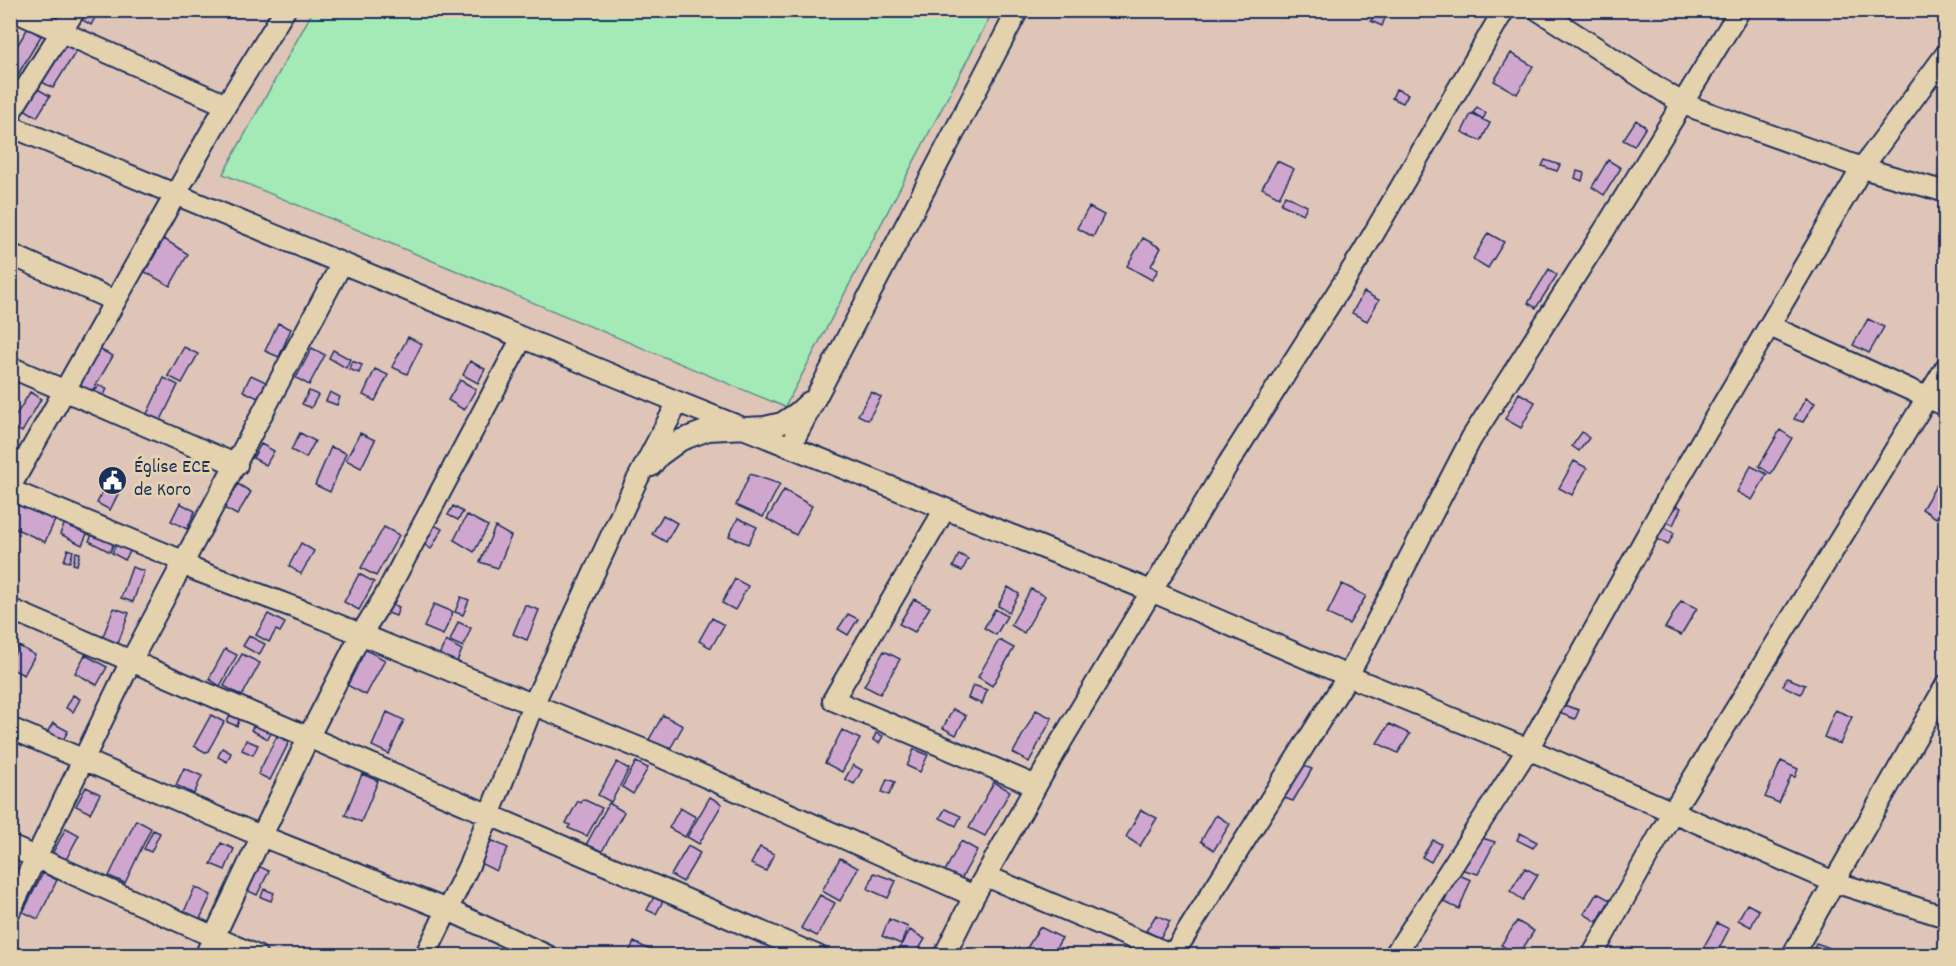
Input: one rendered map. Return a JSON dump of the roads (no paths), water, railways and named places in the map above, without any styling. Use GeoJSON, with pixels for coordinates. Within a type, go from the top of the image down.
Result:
{"type":"FeatureCollection","features":[{"type":"Feature","properties":{"kind":"street"},"geometry":{"type":"LineString","coordinates":[[12,10],[226,105]]}},
{"type":"Feature","properties":{"kind":"street"},"geometry":{"type":"LineString","coordinates":[[10,113],[75,10]]}},
{"type":"Feature","properties":{"kind":"street"},"geometry":{"type":"LineString","coordinates":[[285,10],[226,105],[10,488],[183,561],[195,570],[361,634],[652,753],[974,897]]}},
{"type":"Feature","properties":{"kind":"street"},"geometry":{"type":"LineString","coordinates":[[790,447],[1018,10]]}},
{"type":"Feature","properties":{"kind":"street"},"geometry":{"type":"LineString","coordinates":[[944,956],[1036,786],[1151,591],[1228,464],[1363,252],[1504,10]]}},
{"type":"Feature","properties":{"kind":"street"},"geometry":{"type":"LineString","coordinates":[[1538,10],[1683,104],[1862,168],[1946,192]]}},
{"type":"Feature","properties":{"kind":"street"},"geometry":{"type":"LineString","coordinates":[[986,876],[1173,955],[1348,676],[1471,440],[1740,10]]}},
{"type":"Feature","properties":{"kind":"street"},"geometry":{"type":"LineString","coordinates":[[1394,956],[1528,749],[1666,501],[1862,168],[1946,54]]}},
{"type":"Feature","properties":{"kind":"street"},"geometry":{"type":"LineString","coordinates":[[10,126],[743,429],[1151,591],[1348,676],[1528,749],[1834,882],[1946,917]]}},
{"type":"Feature","properties":{"kind":"street"},"geometry":{"type":"LineString","coordinates":[[10,254],[115,301]]}},
{"type":"Feature","properties":{"kind":"street"},"geometry":{"type":"LineString","coordinates":[[10,911],[131,661],[183,561],[237,465],[342,263]]}},
{"type":"Feature","properties":{"kind":"street"},"geometry":{"type":"LineString","coordinates":[[1770,326],[1936,402]]}},
{"type":"Feature","properties":{"kind":"street"},"geometry":{"type":"LineString","coordinates":[[205,956],[309,736],[361,634],[385,596],[522,338]]}},
{"type":"Feature","properties":{"kind":"street"},"geometry":{"type":"LineString","coordinates":[[10,367],[237,465]]}},
{"type":"Feature","properties":{"kind":"street"},"geometry":{"type":"LineString","coordinates":[[1592,956],[1673,812],[1936,402],[1946,367]]}},
{"type":"Feature","properties":{"kind":"street"},"geometry":{"type":"LineString","coordinates":[[635,484],[659,456],[681,440],[708,430],[743,429],[782,423],[797,413],[819,391]]}},
{"type":"Feature","properties":{"kind":"street"},"geometry":{"type":"LineString","coordinates":[[425,956],[470,863],[533,705],[635,484],[678,402]]}},
{"type":"Feature","properties":{"kind":"street"},"geometry":{"type":"LineString","coordinates":[[945,508],[833,700],[1036,786]]}},
{"type":"Feature","properties":{"kind":"street"},"geometry":{"type":"LineString","coordinates":[[10,609],[818,956]]}},
{"type":"Feature","properties":{"kind":"street"},"geometry":{"type":"LineString","coordinates":[[1792,956],[1946,685]]}},
{"type":"Feature","properties":{"kind":"street"},"geometry":{"type":"LineString","coordinates":[[10,728],[262,836],[447,910],[548,956]]}},
{"type":"Feature","properties":{"kind":"street"},"geometry":{"type":"LineString","coordinates":[[10,846],[257,956]]}},
{"type":"Feature","properties":{"kind":"place","name":"Église ECE de Koro"},"geometry":{"type":"Point","coordinates":[113,480]}}]}
